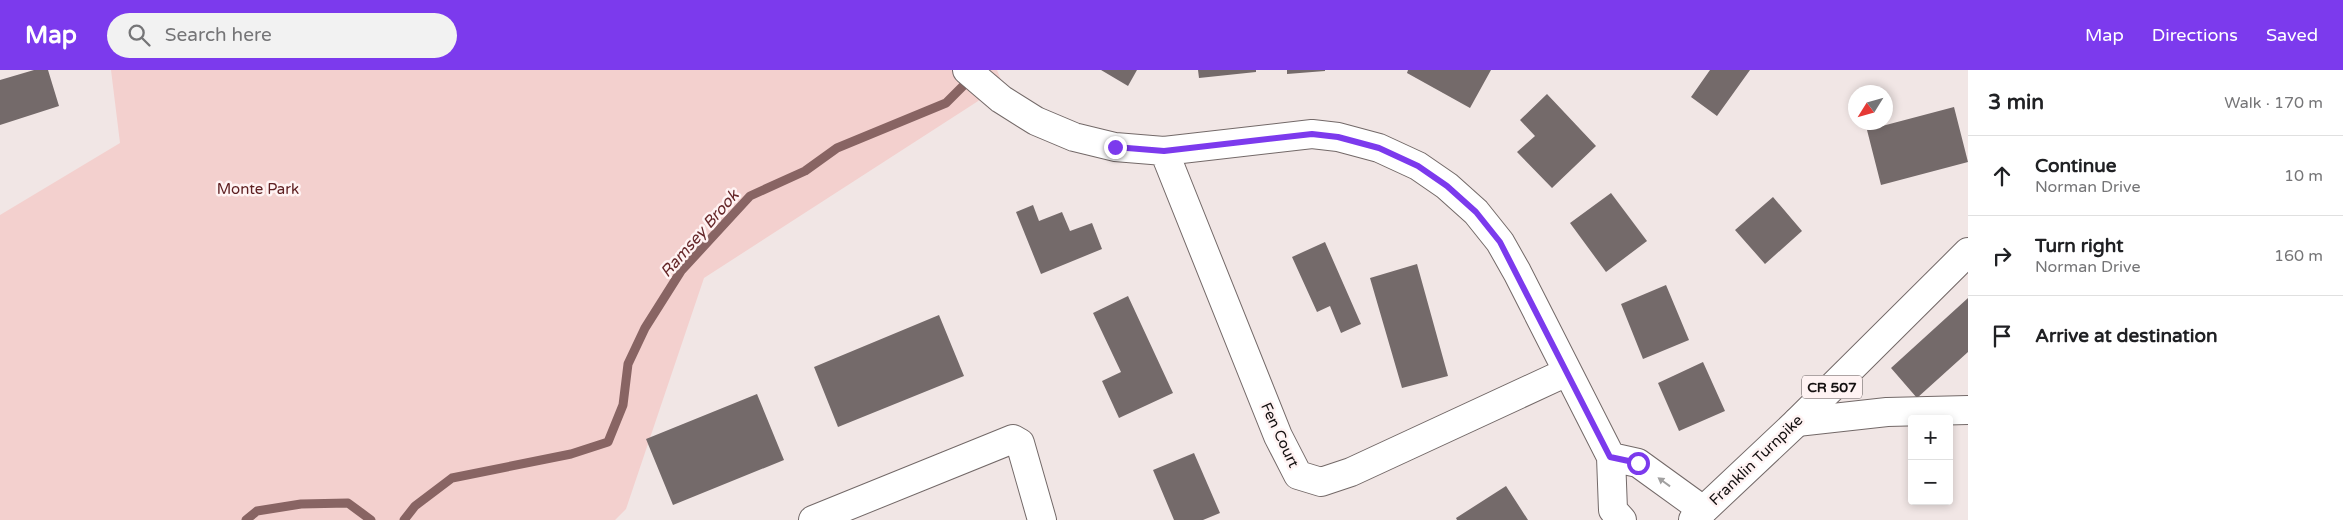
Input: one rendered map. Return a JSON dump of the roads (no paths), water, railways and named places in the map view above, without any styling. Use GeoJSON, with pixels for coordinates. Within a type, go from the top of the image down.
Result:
{"type":"FeatureCollection","features":[{"type":"Feature","properties":{"kind":"street"},"geometry":{"type":"LineString","coordinates":[[968,70],[1001,100],[1036,121],[1074,137],[1115,147],[1164,151],[1312,134],[1338,137],[1379,148],[1418,166],[1447,186],[1476,212],[1500,242],[1610,457],[1613,510],[1622,520]]}},
{"type":"Feature","properties":{"kind":"street","name":"Fen Court"},"geometry":{"type":"LineString","coordinates":[[1164,151],[1278,436],[1298,475],[1321,482],[1351,472],[1567,372]]}},
{"type":"Feature","properties":{"kind":"street","name":"Franklin Turnpike"},"geometry":{"type":"LineString","coordinates":[[1698,515],[1797,422],[1968,252]]}},
{"type":"Feature","properties":{"kind":"street"},"geometry":{"type":"LineString","coordinates":[[1797,422],[1887,412],[1968,410]]}},
{"type":"Feature","properties":{"kind":"street"},"geometry":{"type":"LineString","coordinates":[[812,520],[1012,439],[1020,443],[1042,520]]}},
{"type":"Feature","properties":{"kind":"street"},"geometry":{"type":"LineString","coordinates":[[1610,457],[1638,463],[1698,515]]}},
{"type":"Feature","properties":{"kind":"waterway","name":"Ramsey Brook"},"geometry":{"type":"LineString","coordinates":[[404,520],[415,506],[452,478],[571,454],[608,442],[623,405],[628,364],[645,328],[681,271],[750,196],[805,171],[837,148],[946,103],[963,86]]}},
{"type":"Feature","properties":{"kind":"waterway","name":"Ramsey Brook"},"geometry":{"type":"LineString","coordinates":[[246,520],[257,511],[301,504],[348,503],[371,520]]}},
{"type":"Feature","properties":{"kind":"park label","name":"Monte Park"},"geometry":{"type":"Point","coordinates":[258,189]}}]}
